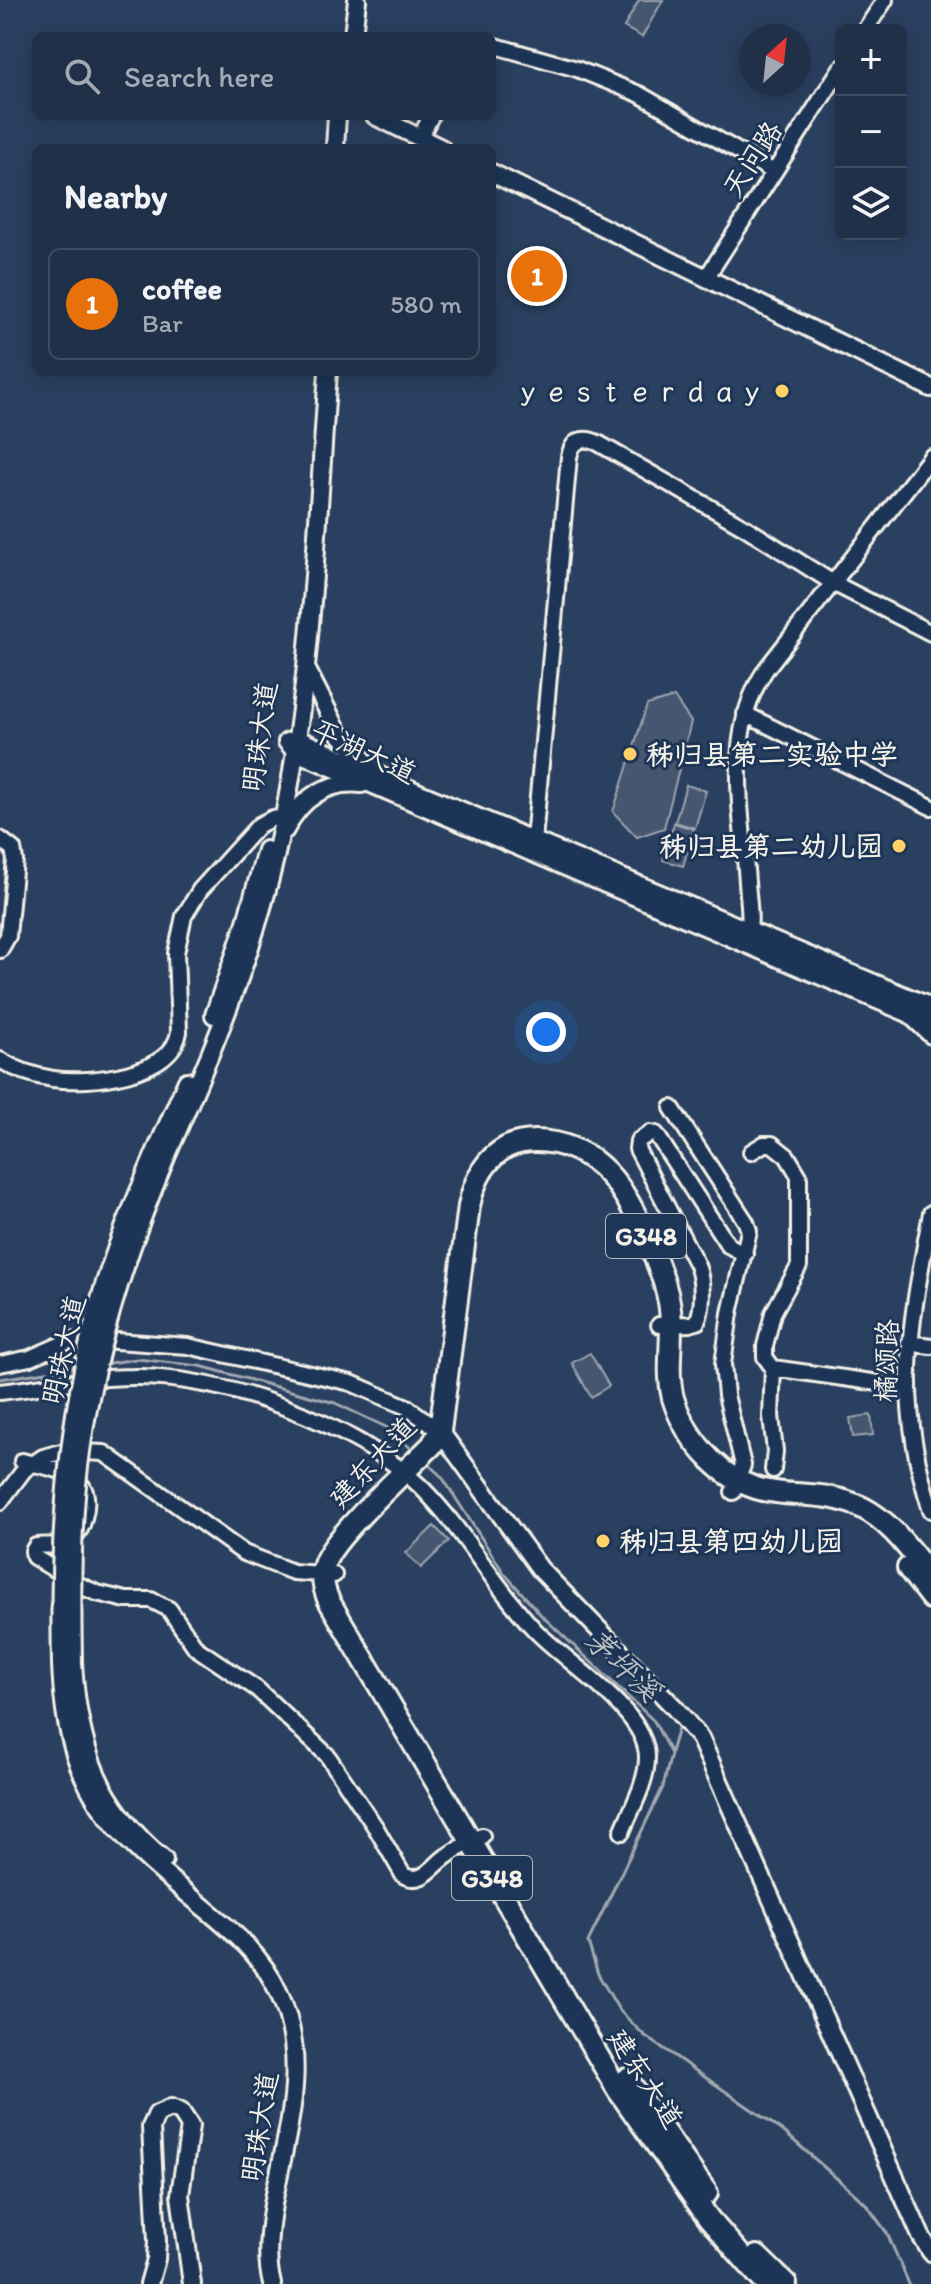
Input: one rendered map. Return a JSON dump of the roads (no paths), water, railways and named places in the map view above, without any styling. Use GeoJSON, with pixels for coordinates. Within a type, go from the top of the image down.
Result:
{"type":"FeatureCollection","features":[{"type":"Feature","properties":{"kind":"highway","name":"建东大道"},"geometry":{"type":"LineString","coordinates":[[766,2284],[709,2219],[625,2101],[328,1575],[348,1544],[440,1442],[456,1418],[481,1207],[488,1183],[503,1164],[526,1154],[550,1153],[573,1161],[601,1182],[616,1201],[645,1264],[665,1325],[658,1384],[669,1424],[701,1467],[772,1506],[833,1510],[857,1518],[887,1542],[931,1598]]}},
{"type":"Feature","properties":{"kind":"highway","name":"建东大道"},"geometry":{"type":"LineString","coordinates":[[736,1486],[772,1494],[836,1499],[862,1508],[896,1534],[931,1576]]}},
{"type":"Feature","properties":{"kind":"highway","name":"建东大道"},"geometry":{"type":"LineString","coordinates":[[476,1839],[629,2082],[741,2239],[786,2284]]}},
{"type":"Feature","properties":{"kind":"main road"},"geometry":{"type":"LineString","coordinates":[[343,32],[347,0]]}},
{"type":"Feature","properties":{"kind":"main road"},"geometry":{"type":"LineString","coordinates":[[353,32],[357,0]]}},
{"type":"Feature","properties":{"kind":"main road"},"geometry":{"type":"LineString","coordinates":[[335,144],[337,120]]}},
{"type":"Feature","properties":{"kind":"main road"},"geometry":{"type":"LineString","coordinates":[[345,144],[347,120]]}},
{"type":"Feature","properties":{"kind":"main road"},"geometry":{"type":"LineString","coordinates":[[383,120],[433,144]]}},
{"type":"Feature","properties":{"kind":"main road"},"geometry":{"type":"LineString","coordinates":[[496,175],[931,388]]}},
{"type":"Feature","properties":{"kind":"main road","name":"明珠大道"},"geometry":{"type":"LineString","coordinates":[[161,1153],[249,911],[293,744],[298,633],[318,376]]}},
{"type":"Feature","properties":{"kind":"main road","name":"明珠大道"},"geometry":{"type":"LineString","coordinates":[[272,2284],[268,2247],[271,2217],[295,2083],[294,2044],[284,2004],[266,1967],[248,1946],[136,1851],[100,1807],[81,1772],[71,1741],[62,1528],[67,1464],[77,1401],[90,1336],[108,1273],[241,975],[276,854],[306,668],[328,376]]}},
{"type":"Feature","properties":{"kind":"main road"},"geometry":{"type":"LineString","coordinates":[[306,668],[332,722],[347,744],[396,790]]}},
{"type":"Feature","properties":{"kind":"main road","name":"平湖大道"},"geometry":{"type":"LineString","coordinates":[[293,744],[748,938],[931,1023]]}},
{"type":"Feature","properties":{"kind":"main road"},"geometry":{"type":"LineString","coordinates":[[276,854],[292,817],[321,790],[338,784],[357,783],[396,790]]}},
{"type":"Feature","properties":{"kind":"main road","name":"平湖大道"},"geometry":{"type":"LineString","coordinates":[[748,938],[931,1007]]}},
{"type":"Feature","properties":{"kind":"main road"},"geometry":{"type":"LineString","coordinates":[[440,1442],[547,1578],[674,1707],[700,1738],[931,2252]]}},
{"type":"Feature","properties":{"kind":"main road","name":"明珠大道"},"geometry":{"type":"LineString","coordinates":[[67,1664],[83,1741],[102,1791],[136,1835],[255,1937],[273,1960],[298,2014],[303,2043],[304,2099],[280,2217],[278,2245],[282,2284]]}},
{"type":"Feature","properties":{"kind":"main road"},"geometry":{"type":"LineString","coordinates":[[149,2284],[157,2241],[151,2127],[157,2114],[171,2108],[181,2112],[190,2126],[180,2195],[192,2284]]}},
{"type":"Feature","properties":{"kind":"street"},"geometry":{"type":"LineString","coordinates":[[869,24],[885,0]]}},
{"type":"Feature","properties":{"kind":"street"},"geometry":{"type":"LineString","coordinates":[[496,46],[577,69],[639,94],[774,172]]}},
{"type":"Feature","properties":{"kind":"street","name":"天问路"},"geometry":{"type":"LineString","coordinates":[[706,278],[835,77]]}},
{"type":"Feature","properties":{"kind":"street"},"geometry":{"type":"LineString","coordinates":[[420,138],[429,120]]}},
{"type":"Feature","properties":{"kind":"street"},"geometry":{"type":"LineString","coordinates":[[534,848],[569,457],[574,444],[585,439],[598,443],[746,528],[833,583],[931,633]]}},
{"type":"Feature","properties":{"kind":"street"},"geometry":{"type":"LineString","coordinates":[[748,938],[739,761],[745,714],[760,678],[931,457]]}},
{"type":"Feature","properties":{"kind":"street"},"geometry":{"type":"LineString","coordinates":[[745,714],[931,807]]}},
{"type":"Feature","properties":{"kind":"street"},"geometry":{"type":"LineString","coordinates":[[0,1060],[18,1070],[42,1077],[90,1080],[138,1069],[167,1054],[179,1032],[176,953],[184,916],[200,890],[259,825],[273,818]]}},
{"type":"Feature","properties":{"kind":"street"},"geometry":{"type":"LineString","coordinates":[[0,839],[13,849],[15,860],[8,936],[0,950]]}},
{"type":"Feature","properties":{"kind":"street"},"geometry":{"type":"LineString","coordinates":[[905,1011],[931,1036]]}},
{"type":"Feature","properties":{"kind":"street"},"geometry":{"type":"LineString","coordinates":[[672,1108],[749,1231],[730,1313],[723,1364],[726,1395],[743,1465],[736,1486]]}},
{"type":"Feature","properties":{"kind":"street"},"geometry":{"type":"LineString","coordinates":[[665,1325],[690,1324],[699,1318],[700,1273],[637,1149],[638,1141],[650,1133],[656,1134],[728,1245],[745,1254]]}},
{"type":"Feature","properties":{"kind":"street"},"geometry":{"type":"LineString","coordinates":[[751,1152],[764,1144],[772,1144],[787,1156],[799,1176],[797,1227],[800,1256],[795,1275],[777,1303],[769,1324],[765,1357],[773,1368],[773,1470]]}},
{"type":"Feature","properties":{"kind":"street","name":"橘颂路"},"geometry":{"type":"LineString","coordinates":[[931,1213],[909,1343],[907,1387],[919,1472],[931,1510]]}},
{"type":"Feature","properties":{"kind":"street"},"geometry":{"type":"LineString","coordinates":[[0,1364],[30,1358],[60,1344],[87,1339],[188,1346],[351,1383],[393,1400],[440,1442]]}},
{"type":"Feature","properties":{"kind":"street"},"geometry":{"type":"LineString","coordinates":[[909,1343],[931,1346]]}},
{"type":"Feature","properties":{"kind":"street"},"geometry":{"type":"LineString","coordinates":[[773,1368],[907,1387]]}},
{"type":"Feature","properties":{"kind":"street"},"geometry":{"type":"LineString","coordinates":[[0,1392],[117,1377],[195,1381],[318,1419],[412,1473],[533,1628],[618,1704],[639,1728],[647,1747],[647,1768],[622,1832]]}},
{"type":"Feature","properties":{"kind":"street"},"geometry":{"type":"LineString","coordinates":[[0,1502],[28,1463],[64,1451],[104,1453],[244,1553],[284,1570],[328,1575]]}},
{"type":"Feature","properties":{"kind":"street"},"geometry":{"type":"LineString","coordinates":[[28,1463],[70,1474],[81,1483],[86,1496],[84,1517],[77,1534],[60,1545],[36,1546],[33,1554],[36,1559],[97,1593],[126,1600],[151,1600],[169,1609],[196,1648],[257,1689],[327,1755],[406,1878],[414,1879],[429,1873],[442,1860],[476,1839]]}},
{"type":"Feature","properties":{"kind":"waterway","name":"茅坪溪"},"geometry":{"type":"LineString","coordinates":[[103,1364],[137,1359],[200,1366],[335,1403],[388,1428],[415,1452]]}},
{"type":"Feature","properties":{"kind":"waterway","name":"茅坪溪"},"geometry":{"type":"LineString","coordinates":[[0,1379],[79,1367]]}},
{"type":"Feature","properties":{"kind":"waterway","name":"茅坪溪"},"geometry":{"type":"LineString","coordinates":[[426,1462],[442,1477],[504,1573],[541,1615],[654,1721],[671,1754],[663,1787],[588,1942],[598,1974],[619,2010],[644,2035],[783,2131],[866,2204],[887,2233],[909,2284]]}},
{"type":"Feature","properties":{"kind":"waterway"},"geometry":{"type":"LineString","coordinates":[[671,1752],[679,1725]]}},
{"type":"Feature","properties":{"kind":"place","name":"coffee"},"geometry":{"type":"Point","coordinates":[537,276]}},
{"type":"Feature","properties":{"kind":"place","name":"ｙｅｓｔｅｒｄａｙ"},"geometry":{"type":"Point","coordinates":[782,391]}},
{"type":"Feature","properties":{"kind":"place","name":"秭归县第二实验中学"},"geometry":{"type":"Point","coordinates":[630,754]}},
{"type":"Feature","properties":{"kind":"place","name":"秭归县第二幼儿园"},"geometry":{"type":"Point","coordinates":[899,846]}},
{"type":"Feature","properties":{"kind":"place","name":"秭归县第四幼儿园"},"geometry":{"type":"Point","coordinates":[603,1541]}}]}
